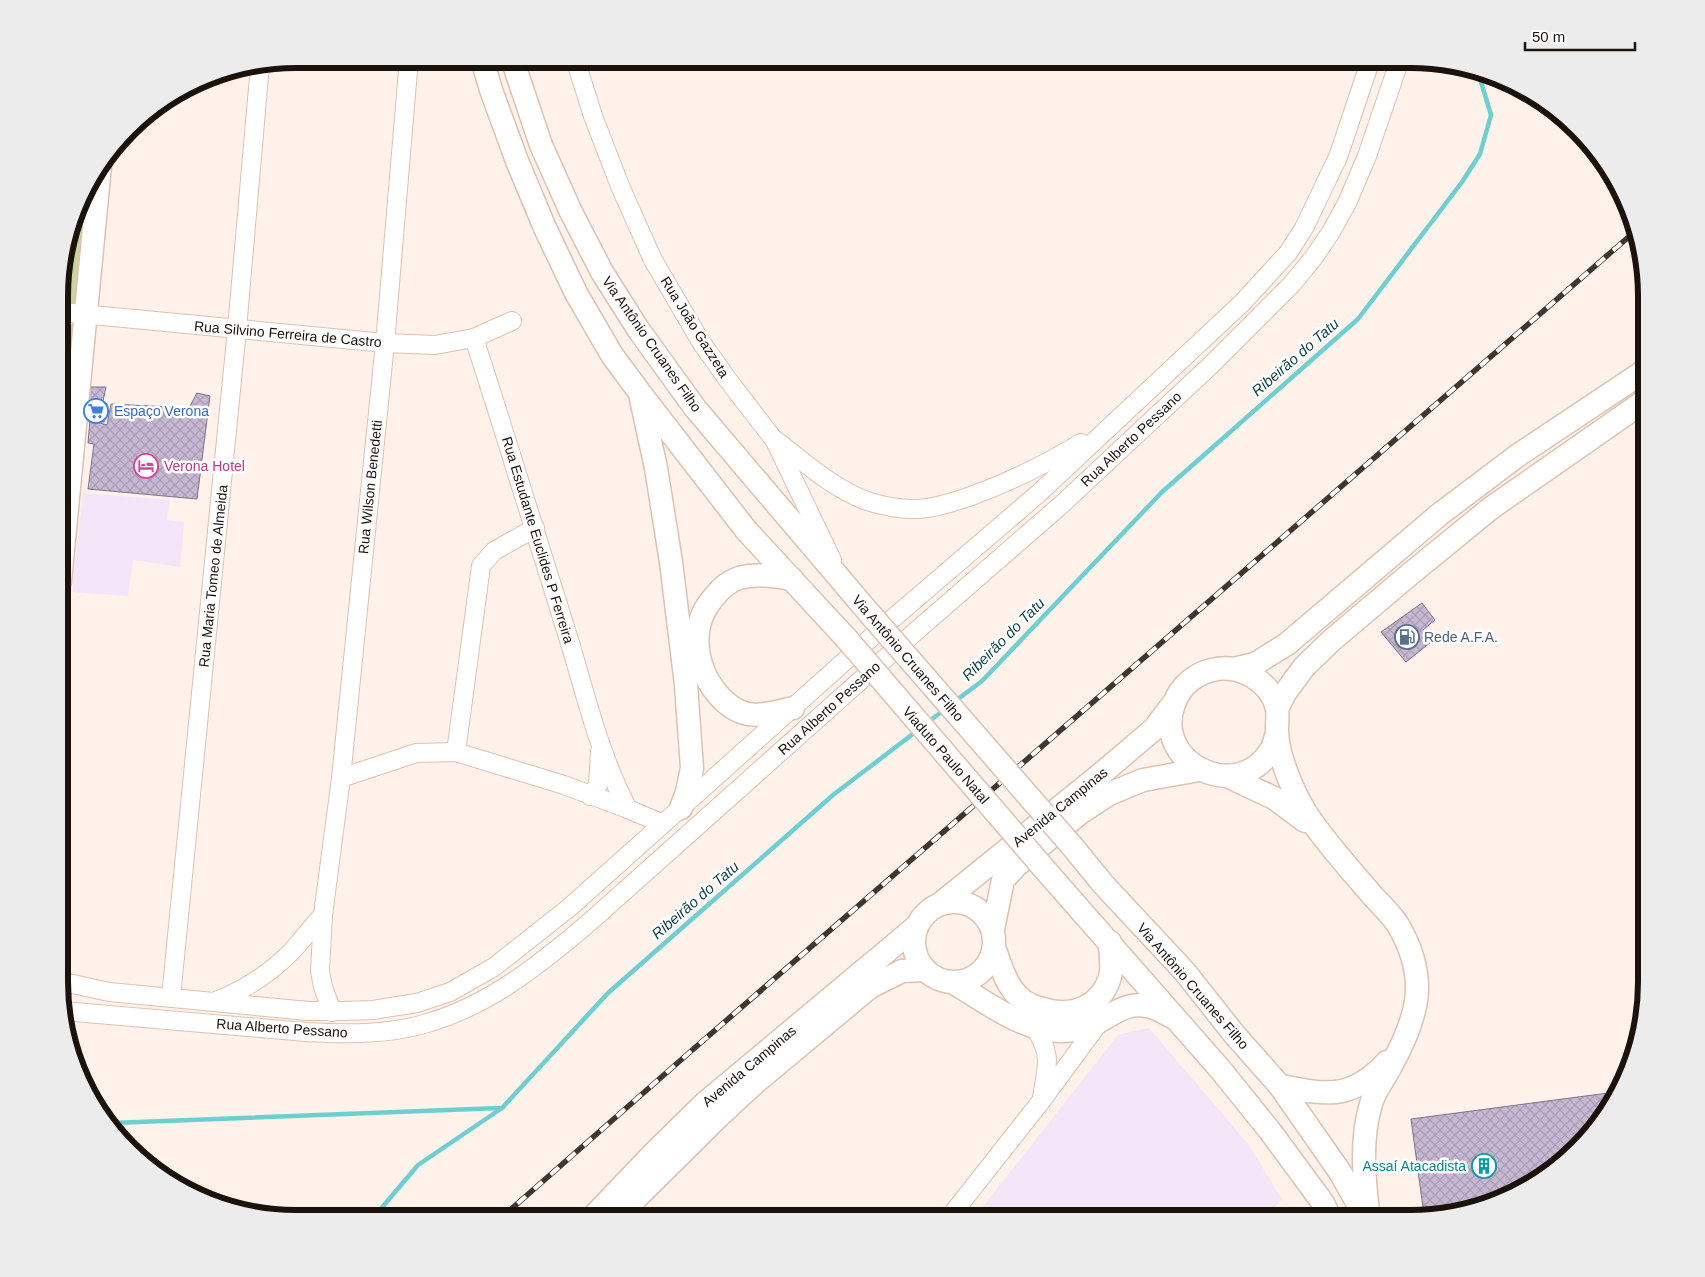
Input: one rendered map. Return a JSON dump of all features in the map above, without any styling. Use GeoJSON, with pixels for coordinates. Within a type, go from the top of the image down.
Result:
{"type":"FeatureCollection","features":[{"type":"Feature","properties":{"kind":"main road"},"geometry":{"type":"LineString","coordinates":[[485,68],[517,161],[568,276],[612,355],[746,530],[792,579]]}},
{"type":"Feature","properties":{"kind":"main road","name":"Via Antônio Cruanes Filho"},"geometry":{"type":"LineString","coordinates":[[515,68],[541,145],[570,210],[602,272],[638,329],[695,408],[1103,884],[1185,972],[1234,1034],[1280,1086],[1340,1172],[1362,1210]]}},
{"type":"Feature","properties":{"kind":"main road"},"geometry":{"type":"LineString","coordinates":[[68,499],[99,181]]}},
{"type":"Feature","properties":{"kind":"main road"},"geometry":{"type":"LineString","coordinates":[[1277,733],[1271,750],[1259,763],[1244,772],[1226,776],[1212,775],[1199,770],[1184,758],[1174,742],[1170,723],[1174,704],[1180,691],[1190,680],[1204,672],[1218,668],[1233,668],[1255,664],[1287,644],[1440,514],[1517,456],[1638,375]]}},
{"type":"Feature","properties":{"kind":"main road"},"geometry":{"type":"LineString","coordinates":[[640,393],[656,468],[671,562],[686,684],[692,768],[687,792],[681,808]]}},
{"type":"Feature","properties":{"kind":"main road"},"geometry":{"type":"LineString","coordinates":[[1277,709],[1285,693],[1304,667],[1332,640],[1409,575],[1491,508],[1638,410]]}},
{"type":"Feature","properties":{"kind":"main road"},"geometry":{"type":"LineString","coordinates":[[792,579],[776,576],[737,578],[710,601],[703,613],[698,628],[697,640],[700,661],[707,680],[727,704],[737,711],[759,715],[793,708]]}},
{"type":"Feature","properties":{"kind":"main road","name":"Viaduto Paulo Natal"},"geometry":{"type":"LineString","coordinates":[[792,579],[846,638],[1047,872],[1110,942]]}},
{"type":"Feature","properties":{"kind":"main road"},"geometry":{"type":"LineString","coordinates":[[1233,668],[1248,673],[1261,682],[1271,694],[1277,709],[1277,733],[1281,755],[1297,798],[1318,832]]}},
{"type":"Feature","properties":{"kind":"main road","name":"Avenida Campinas"},"geometry":{"type":"LineString","coordinates":[[940,904],[1154,729],[1174,704]]}},
{"type":"Feature","properties":{"kind":"main road","name":"Avenida Campinas"},"geometry":{"type":"LineString","coordinates":[[994,939],[1003,880],[1017,865],[1080,813],[1109,794],[1143,780],[1199,770]]}},
{"type":"Feature","properties":{"kind":"main road"},"geometry":{"type":"LineString","coordinates":[[1226,776],[1274,798],[1318,832],[1397,923],[1412,954],[1418,984],[1415,1015],[1403,1044],[1371,1103],[1365,1140],[1364,1185],[1366,1210]]}},
{"type":"Feature","properties":{"kind":"main road"},"geometry":{"type":"LineString","coordinates":[[994,939],[990,963],[980,974],[968,981],[954,983],[945,982],[924,970],[914,949],[914,937],[917,926],[925,913],[940,904],[956,901],[972,905],[984,915],[994,939],[1007,981],[1019,997],[1032,1006],[1061,1013],[1077,1011],[1092,1004],[1102,994],[1111,975],[1110,942]]}},
{"type":"Feature","properties":{"kind":"main road","name":"Avenida Campinas"},"geometry":{"type":"LineString","coordinates":[[624,1210],[712,1122],[750,1076],[917,926]]}},
{"type":"Feature","properties":{"kind":"main road"},"geometry":{"type":"LineString","coordinates":[[1110,942],[1220,1069],[1270,1131],[1326,1210]]}},
{"type":"Feature","properties":{"kind":"main road","name":"Avenida Campinas"},"geometry":{"type":"LineString","coordinates":[[600,1210],[705,1103],[750,1076],[870,987],[902,971],[924,970]]}},
{"type":"Feature","properties":{"kind":"main road"},"geometry":{"type":"LineString","coordinates":[[954,983],[1008,1016],[1034,1027],[1060,1032],[1084,1028],[1120,1009],[1131,1006],[1150,1007],[1175,1018]]}},
{"type":"Feature","properties":{"kind":"main road"},"geometry":{"type":"LineString","coordinates":[[1280,1086],[1315,1092],[1336,1093],[1355,1087],[1376,1074],[1403,1044]]}},
{"type":"Feature","properties":{"kind":"street","name":"Rua Wilson Benedetti"},"geometry":{"type":"LineString","coordinates":[[332,1012],[323,987],[320,971],[323,915],[340,778],[384,343],[408,68]]}},
{"type":"Feature","properties":{"kind":"street","name":"Rua João Gazzeta"},"geometry":{"type":"LineString","coordinates":[[578,68],[593,116],[620,186],[653,260],[702,342],[728,380],[775,441],[842,581]]}},
{"type":"Feature","properties":{"kind":"street","name":"Rua Alberto Pessano"},"geometry":{"type":"LineString","coordinates":[[68,984],[109,992],[308,1011],[372,1010],[417,1003],[450,992],[508,957],[551,923],[1039,493],[1242,302],[1288,252],[1304,228],[1338,158],[1368,68]]}},
{"type":"Feature","properties":{"kind":"street","name":"Rua Alberto Pessano"},"geometry":{"type":"LineString","coordinates":[[69,1012],[306,1032],[339,1034],[371,1032],[422,1024],[442,1018],[462,1010],[511,983],[592,920],[899,646],[1061,505],[1211,365],[1292,284],[1314,258],[1347,203],[1367,156],[1397,68]]}},
{"type":"Feature","properties":{"kind":"street","name":"Rua Maria Tomeo de Almeida"},"geometry":{"type":"LineString","coordinates":[[171,997],[237,329],[260,70]]}},
{"type":"Feature","properties":{"kind":"street","name":"Rua Silvino Ferreira de Castro"},"geometry":{"type":"LineString","coordinates":[[68,313],[384,343],[435,345],[474,338],[512,321]]}},
{"type":"Feature","properties":{"kind":"street","name":"Rua Estudante Euclides P Ferreira"},"geometry":{"type":"LineString","coordinates":[[474,338],[601,743],[618,792],[628,809]]}},
{"type":"Feature","properties":{"kind":"street"},"geometry":{"type":"LineString","coordinates":[[775,441],[819,473],[849,492],[866,500],[906,509],[928,508],[955,502],[996,488],[1063,454],[1112,423]]}},
{"type":"Feature","properties":{"kind":"street"},"geometry":{"type":"LineString","coordinates":[[456,752],[481,566],[494,550],[534,528]]}},
{"type":"Feature","properties":{"kind":"street","name":"Rua Estudante Euclides P Ferreira"},"geometry":{"type":"LineString","coordinates":[[590,796],[598,785],[601,743]]}},
{"type":"Feature","properties":{"kind":"street"},"geometry":{"type":"LineString","coordinates":[[340,778],[416,753],[456,752],[564,786],[663,824]]}},
{"type":"Feature","properties":{"kind":"street"},"geometry":{"type":"LineString","coordinates":[[215,1001],[248,986],[278,964],[291,953],[323,915]]}},
{"type":"Feature","properties":{"kind":"street"},"geometry":{"type":"LineString","coordinates":[[955,1210],[1042,1100],[1102,1019]]}},
{"type":"Feature","properties":{"kind":"street"},"geometry":{"type":"LineString","coordinates":[[1034,1027],[1043,1040],[1047,1051],[1047,1066],[1042,1100]]}},
{"type":"Feature","properties":{"kind":"shaded area"},"geometry":{"type":"Polygon","coordinates":[[[83,493],[170,500],[167,520],[184,522],[180,567],[133,560],[128,596],[72,592],[83,493]]]}},
{"type":"Feature","properties":{"kind":"shaded area"},"geometry":{"type":"Polygon","coordinates":[[[1149,1028],[1248,1144],[1282,1199],[1272,1210],[980,1210],[1118,1035],[1149,1028]]]}},
{"type":"Feature","properties":{"kind":"green space"},"geometry":{"type":"Polygon","coordinates":[[[86,206],[78,297],[75,303],[70,303],[68,300],[68,282],[75,237],[86,206]]]}},
{"type":"Feature","properties":{"kind":"green space"},"geometry":{"type":"Polygon","coordinates":[[[68,323],[72,324],[75,328],[68,403],[68,323]]]}},
{"type":"Feature","properties":{"kind":"building","name":"Espaço Verona"},"geometry":{"type":"Polygon","coordinates":[[[89,387],[106,387],[103,401],[107,404],[104,422],[84,419],[89,387]]]}},
{"type":"Feature","properties":{"kind":"building","name":"Verona Hotel"},"geometry":{"type":"Polygon","coordinates":[[[197,393],[210,396],[197,499],[88,489],[94,444],[88,443],[90,420],[107,425],[111,404],[189,408],[197,393]]]}},
{"type":"Feature","properties":{"kind":"building","name":"Rede A.F.A."},"geometry":{"type":"Polygon","coordinates":[[[1422,603],[1435,620],[1423,630],[1431,642],[1406,662],[1381,632],[1422,603]]]}},
{"type":"Feature","properties":{"kind":"building","name":"Assaí Atacadista"},"geometry":{"type":"Polygon","coordinates":[[[1608,1093],[1599,1108],[1571,1143],[1536,1171],[1497,1192],[1468,1202],[1439,1208],[1423,1209],[1411,1119],[1608,1093]]]}},
{"type":"Feature","properties":{"kind":"waterway","name":"Ribeirão do Tatu"},"geometry":{"type":"LineString","coordinates":[[954,702],[982,681],[1162,492],[1358,319],[1462,182],[1480,154],[1491,115],[1480,79]]}},
{"type":"Feature","properties":{"kind":"waterway","name":"Ribeirão do Tatu"},"geometry":{"type":"LineString","coordinates":[[928,722],[944,710]]}},
{"type":"Feature","properties":{"kind":"waterway","name":"Ribeirão do Tatu"},"geometry":{"type":"LineString","coordinates":[[380,1210],[418,1165],[502,1108],[608,993],[833,795],[918,730]]}},
{"type":"Feature","properties":{"kind":"waterway"},"geometry":{"type":"LineString","coordinates":[[117,1123],[500,1108]]}},
{"type":"Feature","properties":{"kind":"railway"},"geometry":{"type":"LineString","coordinates":[[510,1210],[1630,236]]}},
{"type":"Feature","properties":{"kind":"place","name":"Espaço Verona"},"geometry":{"type":"Point","coordinates":[96,411]}},
{"type":"Feature","properties":{"kind":"place","name":"Verona Hotel"},"geometry":{"type":"Point","coordinates":[146,466]}},
{"type":"Feature","properties":{"kind":"place","name":"Rede A.F.A."},"geometry":{"type":"Point","coordinates":[1407,637]}},
{"type":"Feature","properties":{"kind":"place","name":"Assaí Atacadista"},"geometry":{"type":"Point","coordinates":[1484,1166]}}]}
